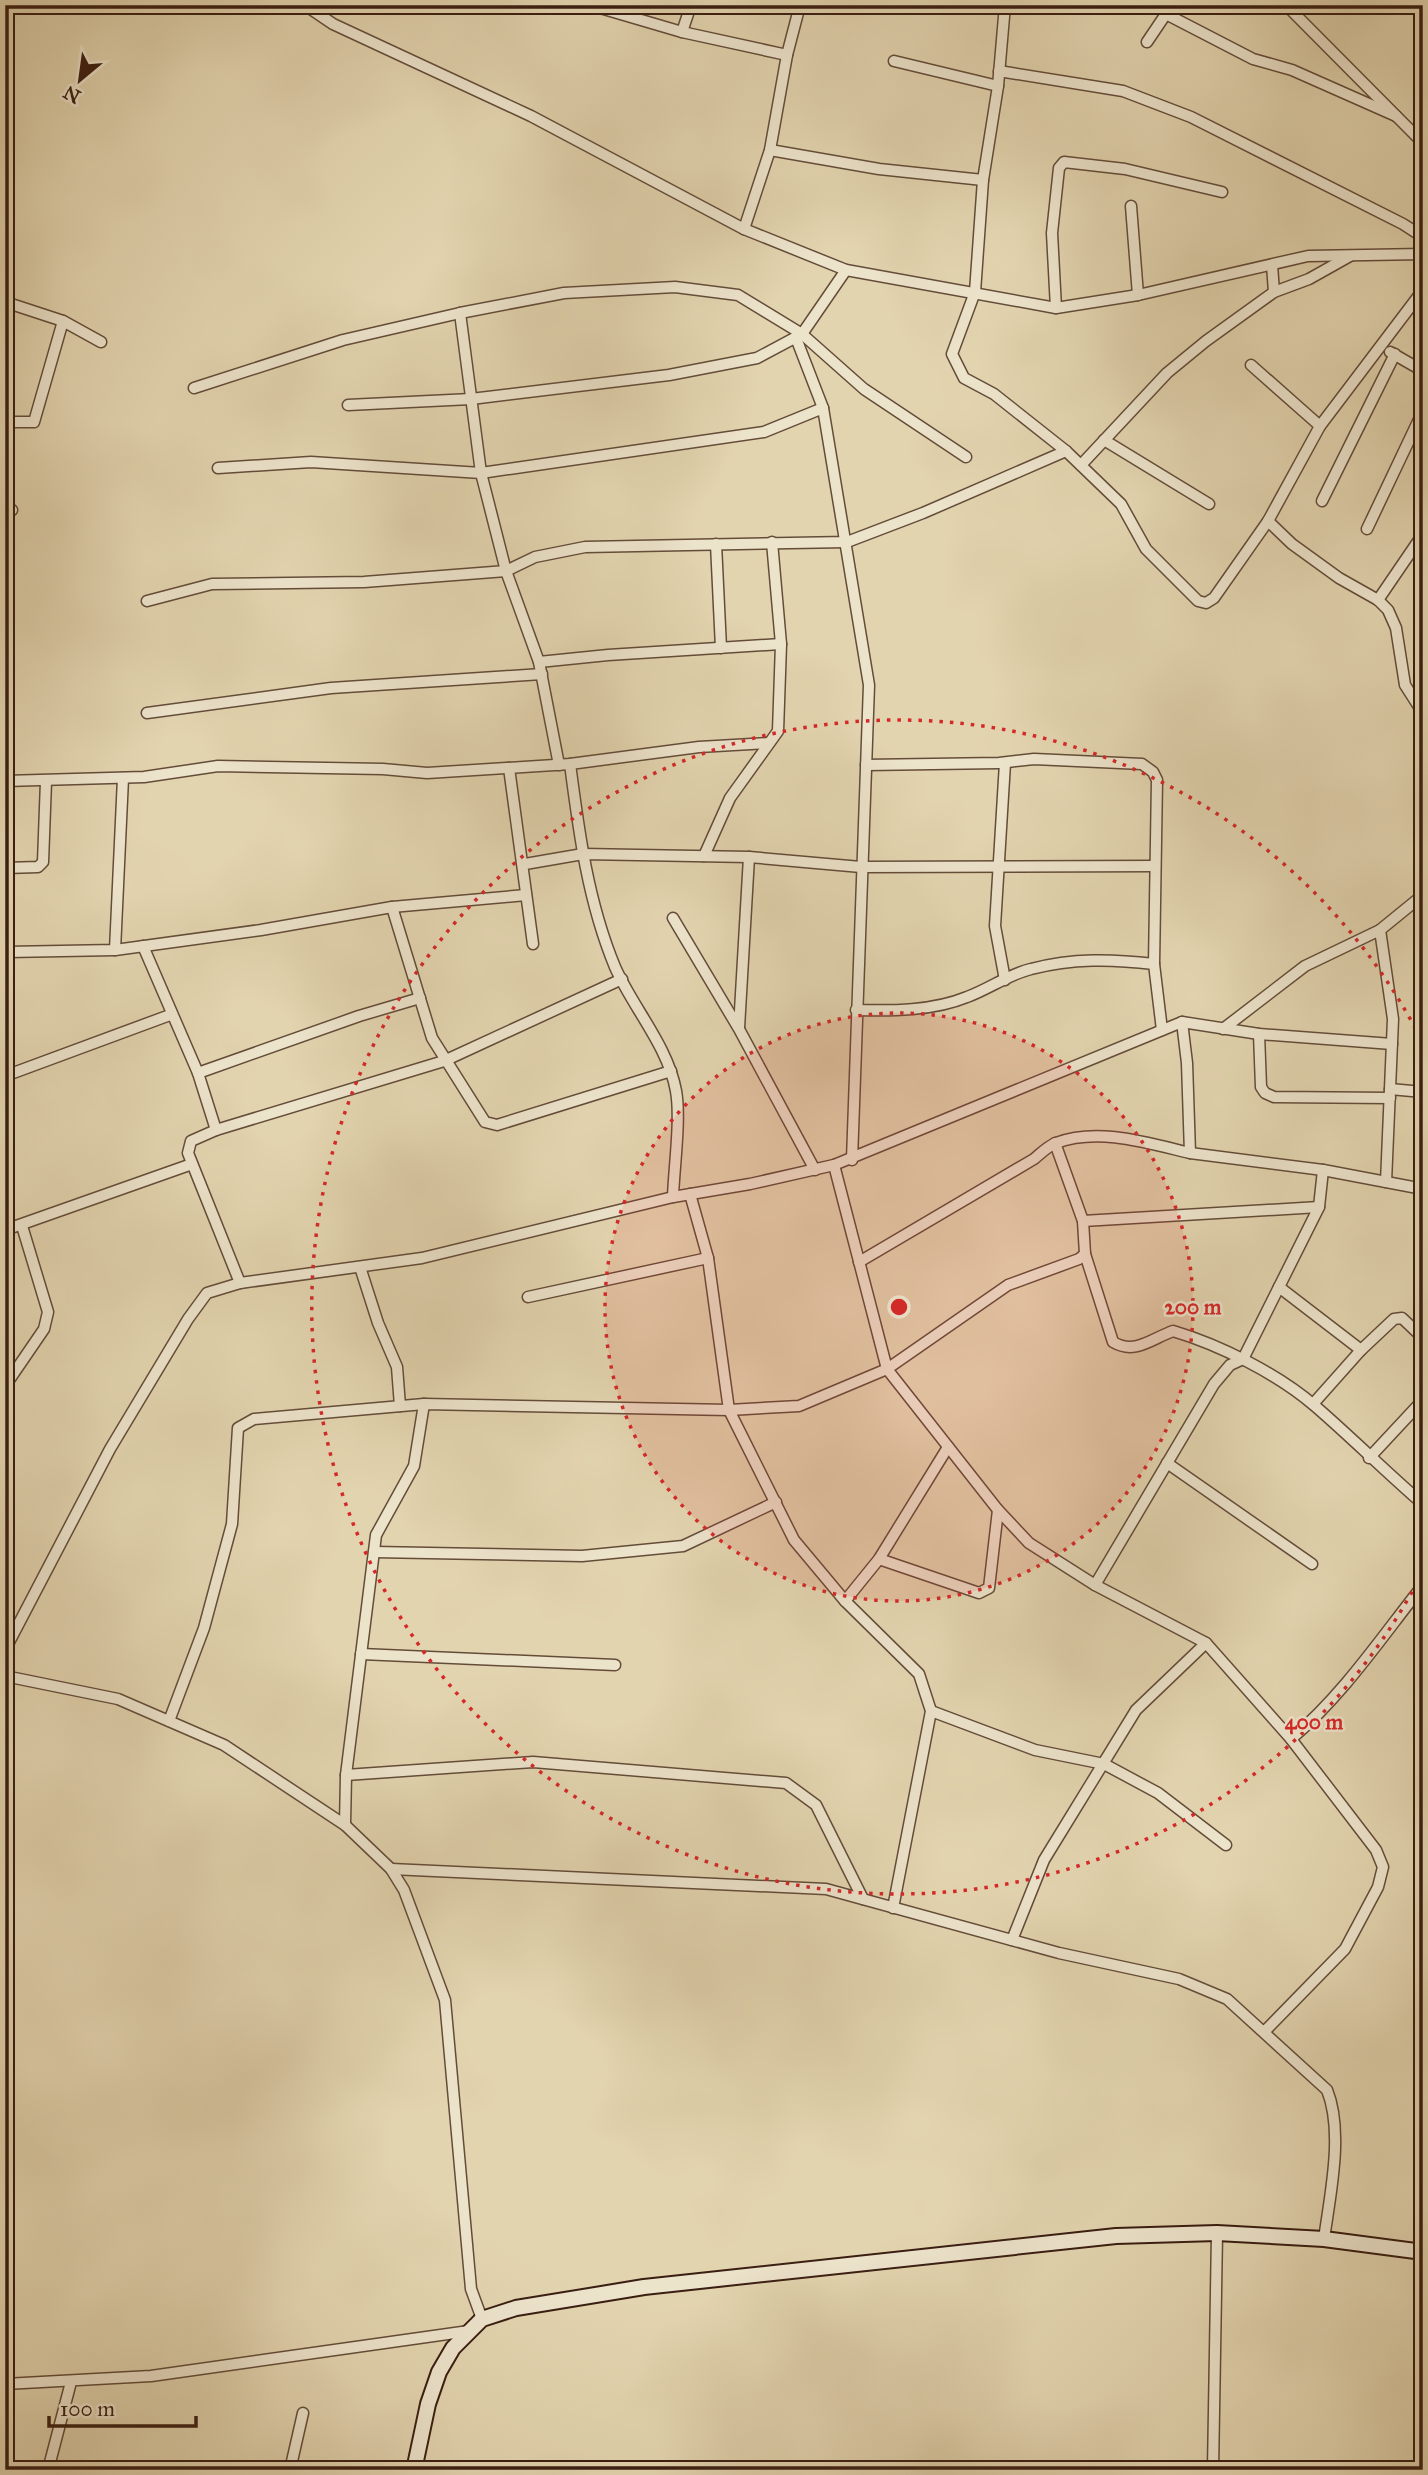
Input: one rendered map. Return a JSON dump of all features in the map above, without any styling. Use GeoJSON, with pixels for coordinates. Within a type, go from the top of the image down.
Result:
{"type":"FeatureCollection","features":[{"type":"Feature","properties":{"kind":"street"},"geometry":{"type":"LineString","coordinates":[[305,5],[333,24],[531,116],[744,229],[846,270],[1056,308],[1138,295],[1308,256],[1423,254]]}},
{"type":"Feature","properties":{"kind":"street"},"geometry":{"type":"LineString","coordinates":[[590,5],[682,32],[787,55]]}},
{"type":"Feature","properties":{"kind":"street"},"geometry":{"type":"LineString","coordinates":[[682,32],[691,5]]}},
{"type":"Feature","properties":{"kind":"street"},"geometry":{"type":"LineString","coordinates":[[744,229],[770,150],[787,55],[800,5]]}},
{"type":"Feature","properties":{"kind":"street"},"geometry":{"type":"LineString","coordinates":[[1005,5],[998,86],[984,180],[975,292],[952,354],[964,378],[994,394],[1066,450],[1121,504],[1146,548],[1198,601],[1206,603],[1214,598],[1268,522],[1320,426],[1423,290]]}},
{"type":"Feature","properties":{"kind":"street"},"geometry":{"type":"LineString","coordinates":[[1156,5],[1168,9],[1253,59],[1292,70],[1396,116]]}},
{"type":"Feature","properties":{"kind":"street"},"geometry":{"type":"LineString","coordinates":[[1286,5],[1423,143]]}},
{"type":"Feature","properties":{"kind":"street"},"geometry":{"type":"LineString","coordinates":[[1147,42],[1168,9]]}},
{"type":"Feature","properties":{"kind":"street"},"geometry":{"type":"LineString","coordinates":[[894,61],[998,86]]}},
{"type":"Feature","properties":{"kind":"street"},"geometry":{"type":"LineString","coordinates":[[999,71],[1123,91],[1191,117],[1403,224],[1423,237]]}},
{"type":"Feature","properties":{"kind":"street"},"geometry":{"type":"LineString","coordinates":[[770,150],[879,169],[984,180]]}},
{"type":"Feature","properties":{"kind":"street"},"geometry":{"type":"LineString","coordinates":[[1056,308],[1052,233],[1059,168],[1064,162],[1125,169],[1222,192]]}},
{"type":"Feature","properties":{"kind":"street"},"geometry":{"type":"LineString","coordinates":[[1131,206],[1138,295]]}},
{"type":"Feature","properties":{"kind":"street"},"geometry":{"type":"LineString","coordinates":[[1081,465],[1167,373],[1274,292],[1308,279],[1350,256]]}},
{"type":"Feature","properties":{"kind":"street"},"geometry":{"type":"LineString","coordinates":[[1272,265],[1274,292]]}},
{"type":"Feature","properties":{"kind":"street"},"geometry":{"type":"LineString","coordinates":[[348,405],[471,399],[682,373],[757,358],[799,336],[846,270]]}},
{"type":"Feature","properties":{"kind":"street"},"geometry":{"type":"LineString","coordinates":[[194,388],[343,341],[460,313],[564,292],[674,286],[738,295],[799,336],[864,389],[966,457]]}},
{"type":"Feature","properties":{"kind":"street"},"geometry":{"type":"LineString","coordinates":[[5,302],[63,321],[101,342]]}},
{"type":"Feature","properties":{"kind":"street"},"geometry":{"type":"LineString","coordinates":[[460,313],[481,473],[506,571],[540,662],[597,916],[622,979],[671,1071],[677,1092],[673,1197]]}},
{"type":"Feature","properties":{"kind":"street"},"geometry":{"type":"LineString","coordinates":[[5,422],[34,422],[63,321]]}},
{"type":"Feature","properties":{"kind":"street"},"geometry":{"type":"LineString","coordinates":[[799,336],[823,408],[869,685],[852,1160]]}},
{"type":"Feature","properties":{"kind":"street"},"geometry":{"type":"LineString","coordinates":[[1381,347],[1423,371]]}},
{"type":"Feature","properties":{"kind":"street"},"geometry":{"type":"LineString","coordinates":[[1322,501],[1395,355]]}},
{"type":"Feature","properties":{"kind":"street"},"geometry":{"type":"LineString","coordinates":[[1251,365],[1320,426]]}},
{"type":"Feature","properties":{"kind":"street"},"geometry":{"type":"LineString","coordinates":[[218,468],[312,462],[481,473],[764,432],[823,408]]}},
{"type":"Feature","properties":{"kind":"street"},"geometry":{"type":"LineString","coordinates":[[1367,529],[1423,411]]}},
{"type":"Feature","properties":{"kind":"street"},"geometry":{"type":"LineString","coordinates":[[1104,440],[1209,504]]}},
{"type":"Feature","properties":{"kind":"street"},"geometry":{"type":"LineString","coordinates":[[147,601],[212,584],[364,582],[506,571],[535,557],[585,547],[847,542],[923,513],[1066,450]]}},
{"type":"Feature","properties":{"kind":"street"},"geometry":{"type":"LineString","coordinates":[[1268,522],[1292,544],[1339,578],[1378,600],[1388,610],[1396,628],[1405,685],[1423,713]]}},
{"type":"Feature","properties":{"kind":"street"},"geometry":{"type":"LineString","coordinates":[[1378,600],[1423,534]]}},
{"type":"Feature","properties":{"kind":"street"},"geometry":{"type":"LineString","coordinates":[[704,856],[730,798],[778,731],[781,720],[781,644],[772,542]]}},
{"type":"Feature","properties":{"kind":"street"},"geometry":{"type":"LineString","coordinates":[[716,544],[721,648]]}},
{"type":"Feature","properties":{"kind":"street"},"geometry":{"type":"LineString","coordinates":[[540,662],[781,644]]}},
{"type":"Feature","properties":{"kind":"street"},"geometry":{"type":"LineString","coordinates":[[147,713],[331,688],[542,674]]}},
{"type":"Feature","properties":{"kind":"street"},"geometry":{"type":"LineString","coordinates":[[5,781],[123,778],[218,766],[370,768],[427,773],[564,765],[699,747],[769,743]]}},
{"type":"Feature","properties":{"kind":"street"},"geometry":{"type":"LineString","coordinates":[[866,765],[1005,763],[1034,759],[1142,764],[1153,772],[1157,780],[1154,964],[1162,1030]]}},
{"type":"Feature","properties":{"kind":"street"},"geometry":{"type":"LineString","coordinates":[[1005,763],[995,926],[1005,980]]}},
{"type":"Feature","properties":{"kind":"street"},"geometry":{"type":"LineString","coordinates":[[509,768],[525,864],[526,895],[533,943]]}},
{"type":"Feature","properties":{"kind":"street"},"geometry":{"type":"LineString","coordinates":[[115,950],[123,778]]}},
{"type":"Feature","properties":{"kind":"street"},"geometry":{"type":"LineString","coordinates":[[5,868],[38,867],[43,862],[46,781]]}},
{"type":"Feature","properties":{"kind":"street"},"geometry":{"type":"LineString","coordinates":[[525,864],[583,854],[749,857],[861,867],[1000,864],[1156,866]]}},
{"type":"Feature","properties":{"kind":"street"},"geometry":{"type":"LineString","coordinates":[[739,1029],[749,857]]}},
{"type":"Feature","properties":{"kind":"street"},"geometry":{"type":"LineString","coordinates":[[7,952],[115,950],[261,930],[392,907],[526,895]]}},
{"type":"Feature","properties":{"kind":"street"},"geometry":{"type":"LineString","coordinates":[[1223,1029],[1306,965],[1380,930],[1423,895]]}},
{"type":"Feature","properties":{"kind":"street"},"geometry":{"type":"LineString","coordinates":[[392,907],[432,1038],[448,1058],[485,1122],[497,1125],[671,1071]]}},
{"type":"Feature","properties":{"kind":"street"},"geometry":{"type":"LineString","coordinates":[[673,918],[739,1029],[815,1170]]}},
{"type":"Feature","properties":{"kind":"street"},"geometry":{"type":"LineString","coordinates":[[1380,930],[1389,978],[1392,1044],[1386,1182]]}},
{"type":"Feature","properties":{"kind":"street"},"geometry":{"type":"LineString","coordinates":[[143,946],[170,1015],[198,1073],[216,1130]]}},
{"type":"Feature","properties":{"kind":"street"},"geometry":{"type":"LineString","coordinates":[[856,1010],[936,1006],[964,999],[1028,969],[1075,960],[1114,959],[1154,964]]}},
{"type":"Feature","properties":{"kind":"street"},"geometry":{"type":"LineString","coordinates":[[240,1283],[188,1153],[191,1141],[216,1130],[448,1058],[622,979]]}},
{"type":"Feature","properties":{"kind":"street"},"geometry":{"type":"LineString","coordinates":[[198,1073],[359,1016],[420,998]]}},
{"type":"Feature","properties":{"kind":"street"},"geometry":{"type":"LineString","coordinates":[[5,1076],[170,1015]]}},
{"type":"Feature","properties":{"kind":"street"},"geometry":{"type":"LineString","coordinates":[[5,1650],[110,1449],[188,1319],[207,1293],[240,1283],[422,1258],[673,1197],[815,1170],[852,1160],[1182,1022],[1259,1034],[1392,1044]]}},
{"type":"Feature","properties":{"kind":"street"},"geometry":{"type":"LineString","coordinates":[[1182,1022],[1188,1063],[1190,1153]]}},
{"type":"Feature","properties":{"kind":"street"},"geometry":{"type":"LineString","coordinates":[[1259,1034],[1261,1087],[1273,1097],[1423,1092]]}},
{"type":"Feature","properties":{"kind":"street"},"geometry":{"type":"LineString","coordinates":[[859,1262],[1055,1143],[1097,1136],[1138,1140],[1190,1153],[1323,1170],[1423,1189]]}},
{"type":"Feature","properties":{"kind":"street"},"geometry":{"type":"LineString","coordinates":[[1055,1143],[1083,1221],[1085,1254],[1113,1342],[1123,1348],[1139,1347],[1173,1331],[1243,1359],[1313,1404],[1369,1458],[1423,1504]]}},
{"type":"Feature","properties":{"kind":"street"},"geometry":{"type":"LineString","coordinates":[[5,1230],[192,1164]]}},
{"type":"Feature","properties":{"kind":"street"},"geometry":{"type":"LineString","coordinates":[[834,1165],[887,1369],[948,1447],[998,1510],[1029,1543],[1095,1585],[1206,1643],[1291,1739],[1376,1850],[1383,1867],[1378,1888],[1345,1949],[1264,2032]]}},
{"type":"Feature","properties":{"kind":"street"},"geometry":{"type":"LineString","coordinates":[[1095,1585],[1214,1384],[1230,1364],[1243,1359],[1319,1206],[1323,1170]]}},
{"type":"Feature","properties":{"kind":"street"},"geometry":{"type":"LineString","coordinates":[[690,1194],[708,1258],[729,1409],[794,1540],[845,1601],[919,1674],[931,1711],[893,1908]]}},
{"type":"Feature","properties":{"kind":"street"},"geometry":{"type":"LineString","coordinates":[[1083,1221],[1319,1206]]}},
{"type":"Feature","properties":{"kind":"street"},"geometry":{"type":"LineString","coordinates":[[5,1386],[44,1329],[48,1312],[22,1226]]}},
{"type":"Feature","properties":{"kind":"street"},"geometry":{"type":"LineString","coordinates":[[169,1721],[204,1628],[232,1524],[238,1428],[254,1419],[424,1404],[729,1409],[799,1406],[887,1369],[1008,1285],[1079,1259],[1085,1254]]}},
{"type":"Feature","properties":{"kind":"street"},"geometry":{"type":"LineString","coordinates":[[527,1297],[708,1258]]}},
{"type":"Feature","properties":{"kind":"street"},"geometry":{"type":"LineString","coordinates":[[360,1267],[378,1323],[397,1367],[400,1406]]}},
{"type":"Feature","properties":{"kind":"street"},"geometry":{"type":"LineString","coordinates":[[1279,1287],[1361,1350]]}},
{"type":"Feature","properties":{"kind":"street"},"geometry":{"type":"LineString","coordinates":[[1313,1404],[1361,1350],[1398,1317],[1423,1338]]}},
{"type":"Feature","properties":{"kind":"street"},"geometry":{"type":"LineString","coordinates":[[1369,1458],[1423,1400]]}},
{"type":"Feature","properties":{"kind":"street"},"geometry":{"type":"LineString","coordinates":[[345,1825],[346,1775],[376,1535],[414,1466],[424,1404]]}},
{"type":"Feature","properties":{"kind":"street"},"geometry":{"type":"LineString","coordinates":[[845,1601],[879,1559],[948,1447]]}},
{"type":"Feature","properties":{"kind":"street"},"geometry":{"type":"LineString","coordinates":[[1167,1463],[1312,1564]]}},
{"type":"Feature","properties":{"kind":"street"},"geometry":{"type":"LineString","coordinates":[[374,1552],[582,1556],[682,1546],[776,1502]]}},
{"type":"Feature","properties":{"kind":"street"},"geometry":{"type":"LineString","coordinates":[[879,1559],[979,1593],[985,1592],[989,1588],[998,1510]]}},
{"type":"Feature","properties":{"kind":"street"},"geometry":{"type":"LineString","coordinates":[[1291,1739],[1321,1713],[1340,1691],[1423,1585]]}},
{"type":"Feature","properties":{"kind":"street"},"geometry":{"type":"LineString","coordinates":[[1012,1940],[1044,1860],[1136,1710],[1206,1643]]}},
{"type":"Feature","properties":{"kind":"street"},"geometry":{"type":"LineString","coordinates":[[361,1654],[615,1665]]}},
{"type":"Feature","properties":{"kind":"street"},"geometry":{"type":"LineString","coordinates":[[5,1676],[118,1699],[224,1745],[345,1825],[391,1870],[404,1890],[445,2000],[471,2288],[481,2319]]}},
{"type":"Feature","properties":{"kind":"street"},"geometry":{"type":"LineString","coordinates":[[931,1711],[1035,1750],[1104,1764],[1158,1793],[1226,1844]]}},
{"type":"Feature","properties":{"kind":"street"},"geometry":{"type":"LineString","coordinates":[[346,1775],[533,1762],[786,1783],[816,1805],[863,1899]]}},
{"type":"Feature","properties":{"kind":"street"},"geometry":{"type":"LineString","coordinates":[[391,1870],[826,1889],[1012,1940],[1179,1979],[1227,1999],[1327,2090],[1334,2107],[1333,2174],[1324,2239]]}},
{"type":"Feature","properties":{"kind":"street"},"geometry":{"type":"LineString","coordinates":[[1213,2470],[1217,2232]]}},
{"type":"Feature","properties":{"kind":"street"},"geometry":{"type":"LineString","coordinates":[[414,2470],[428,2403],[439,2372],[453,2348],[481,2319],[516,2308],[644,2287],[1116,2236],[1217,2232],[1324,2239],[1423,2252]]}},
{"type":"Feature","properties":{"kind":"street"},"geometry":{"type":"LineString","coordinates":[[5,2384],[164,2375],[470,2331]]}},
{"type":"Feature","properties":{"kind":"street"},"geometry":{"type":"LineString","coordinates":[[48,2470],[71,2382]]}},
{"type":"Feature","properties":{"kind":"street"},"geometry":{"type":"LineString","coordinates":[[290,2470],[303,2413]]}}]}
